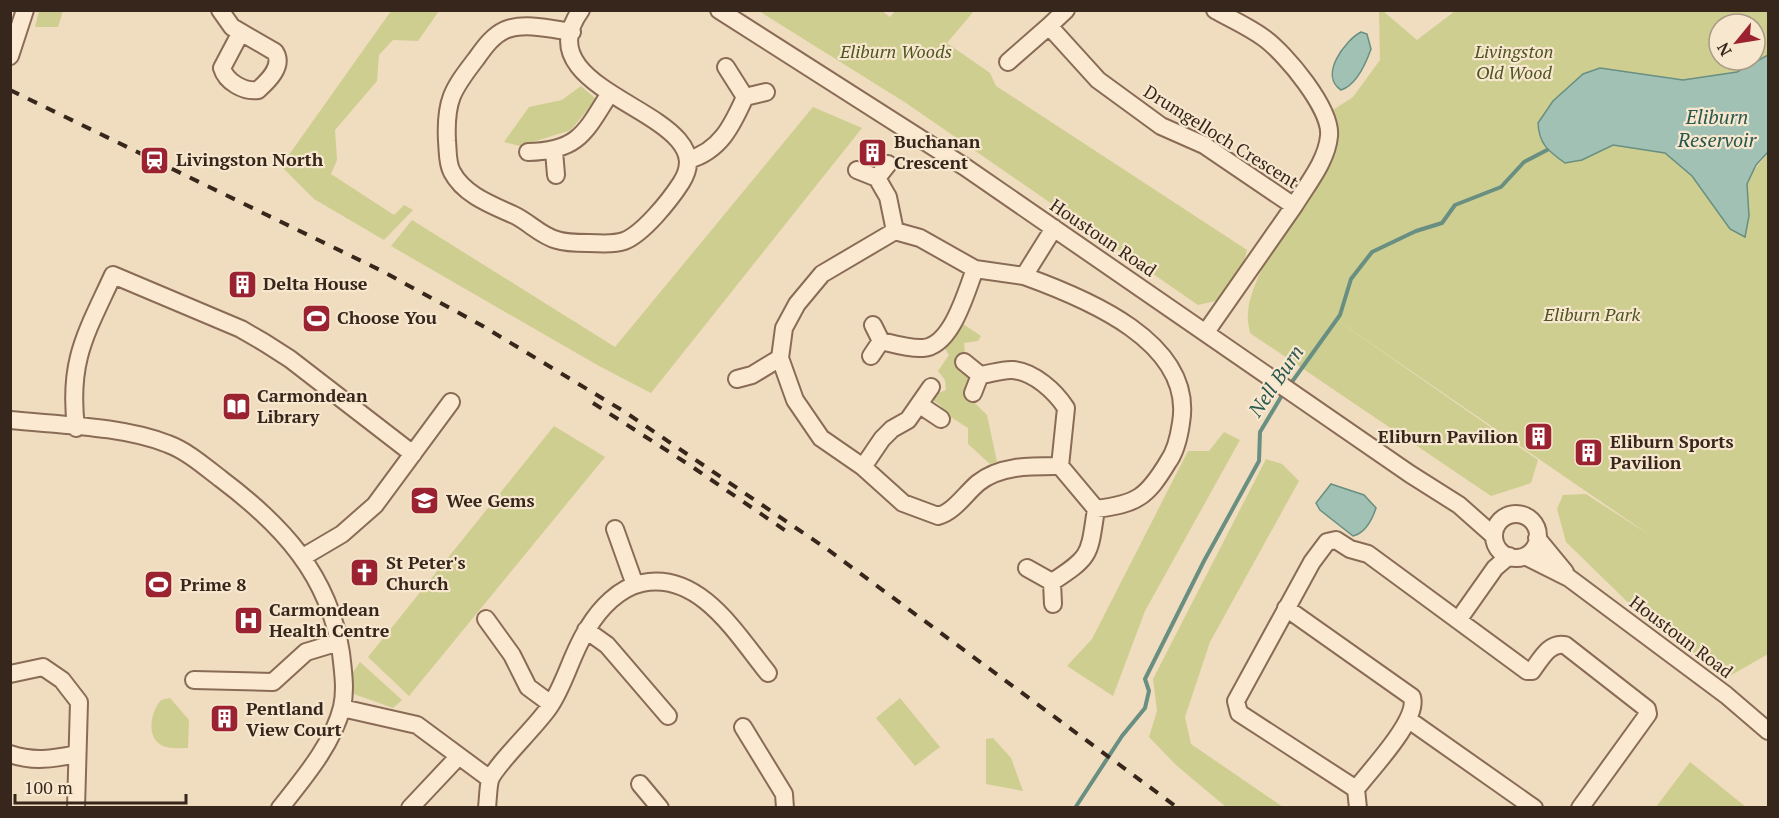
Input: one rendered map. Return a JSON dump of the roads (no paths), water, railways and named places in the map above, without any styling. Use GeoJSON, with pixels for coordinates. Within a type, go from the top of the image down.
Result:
{"type":"FeatureCollection","features":[{"type":"Feature","properties":{"kind":"street"},"geometry":{"type":"LineString","coordinates":[[10,56],[25,10]]}},
{"type":"Feature","properties":{"kind":"street"},"geometry":{"type":"LineString","coordinates":[[220,10],[232,27],[241,32]]}},
{"type":"Feature","properties":{"kind":"street"},"geometry":{"type":"LineString","coordinates":[[572,32],[543,27],[506,30],[492,38],[458,82],[446,113],[447,145],[452,171],[464,189],[557,241],[611,244],[636,235],[650,220],[682,182],[687,160],[681,143],[668,128],[585,76],[576,62],[571,47],[572,32],[581,10]]}},
{"type":"Feature","properties":{"kind":"street","name":"Houstoun Road"},"geometry":{"type":"LineString","coordinates":[[719,10],[965,166],[1410,474],[1459,505],[1505,543],[1569,578],[1726,695],[1768,730]]}},
{"type":"Feature","properties":{"kind":"street"},"geometry":{"type":"LineString","coordinates":[[1008,62],[1066,10]]}},
{"type":"Feature","properties":{"kind":"street","name":"Drumgelloch Crescent"},"geometry":{"type":"LineString","coordinates":[[1206,332],[1294,206],[1320,163],[1329,136],[1327,118],[1283,55],[1264,38],[1215,10]]}},
{"type":"Feature","properties":{"kind":"street","name":"Drumgelloch Crescent"},"geometry":{"type":"LineString","coordinates":[[1049,26],[1098,80],[1125,100],[1161,126],[1204,145],[1294,206]]}},
{"type":"Feature","properties":{"kind":"street"},"geometry":{"type":"LineString","coordinates":[[726,67],[745,97]]}},
{"type":"Feature","properties":{"kind":"street"},"geometry":{"type":"LineString","coordinates":[[745,97],[766,92]]}},
{"type":"Feature","properties":{"kind":"street"},"geometry":{"type":"LineString","coordinates":[[528,152],[554,151],[578,140],[610,93]]}},
{"type":"Feature","properties":{"kind":"street"},"geometry":{"type":"LineString","coordinates":[[687,160],[713,149],[732,126],[745,97]]}},
{"type":"Feature","properties":{"kind":"street"},"geometry":{"type":"LineString","coordinates":[[554,151],[556,175]]}},
{"type":"Feature","properties":{"kind":"street"},"geometry":{"type":"LineString","coordinates":[[877,178],[888,164]]}},
{"type":"Feature","properties":{"kind":"street"},"geometry":{"type":"LineString","coordinates":[[857,170],[877,178],[888,197],[895,231]]}},
{"type":"Feature","properties":{"kind":"street"},"geometry":{"type":"LineString","coordinates":[[1024,276],[1054,228]]}},
{"type":"Feature","properties":{"kind":"street"},"geometry":{"type":"LineString","coordinates":[[1060,466],[1037,466],[993,473],[979,482],[951,509],[938,516],[903,502],[863,467],[820,438],[795,400],[780,358],[784,328],[797,304],[822,274],[895,231],[921,238],[975,269],[1024,276],[1070,293],[1118,320],[1160,352],[1177,379],[1183,413],[1172,456],[1143,497],[1119,506],[1096,509]]}},
{"type":"Feature","properties":{"kind":"street"},"geometry":{"type":"LineString","coordinates":[[881,341],[923,348],[939,343],[960,309],[975,269]]}},
{"type":"Feature","properties":{"kind":"street"},"geometry":{"type":"LineString","coordinates":[[76,428],[72,393],[77,359],[83,339],[113,275],[241,329],[290,359],[413,454]]}},
{"type":"Feature","properties":{"kind":"street"},"geometry":{"type":"LineString","coordinates":[[873,325],[881,341]]}},
{"type":"Feature","properties":{"kind":"street"},"geometry":{"type":"LineString","coordinates":[[871,356],[881,341]]}},
{"type":"Feature","properties":{"kind":"street"},"geometry":{"type":"LineString","coordinates":[[748,381],[780,358]]}},
{"type":"Feature","properties":{"kind":"street"},"geometry":{"type":"LineString","coordinates":[[964,362],[980,375],[1013,370],[1030,376],[1057,395],[1066,408],[1060,466],[1096,509],[1090,548],[1080,564],[1052,582]]}},
{"type":"Feature","properties":{"kind":"street"},"geometry":{"type":"LineString","coordinates":[[973,393],[980,375]]}},
{"type":"Feature","properties":{"kind":"street"},"geometry":{"type":"LineString","coordinates":[[863,467],[892,429],[909,420],[931,387]]}},
{"type":"Feature","properties":{"kind":"street"},"geometry":{"type":"LineString","coordinates":[[303,557],[342,534],[375,505],[451,402]]}},
{"type":"Feature","properties":{"kind":"street"},"geometry":{"type":"LineString","coordinates":[[920,405],[941,419]]}},
{"type":"Feature","properties":{"kind":"street"},"geometry":{"type":"LineString","coordinates":[[10,420],[141,435],[181,450],[249,500],[303,557],[333,612],[344,679],[342,708],[326,745],[280,807]]}},
{"type":"Feature","properties":{"kind":"street","name":"Houstoun Road"},"geometry":{"type":"LineString","coordinates":[[1505,543],[1511,514],[1524,515],[1534,524],[1537,538],[1569,578]]}},
{"type":"Feature","properties":{"kind":"street"},"geometry":{"type":"LineString","coordinates":[[615,529],[635,585]]}},
{"type":"Feature","properties":{"kind":"street"},"geometry":{"type":"LineString","coordinates":[[1459,619],[1495,568],[1505,543],[1531,551],[1537,538]]}},
{"type":"Feature","properties":{"kind":"street"},"geometry":{"type":"LineString","coordinates":[[1356,789],[1239,712],[1236,706],[1236,701],[1312,562],[1328,542],[1336,540],[1350,549],[1368,554],[1527,671],[1532,671],[1550,648],[1558,644],[1565,645],[1647,709],[1648,714],[1580,807]]}},
{"type":"Feature","properties":{"kind":"street"},"geometry":{"type":"LineString","coordinates":[[1027,568],[1052,582]]}},
{"type":"Feature","properties":{"kind":"street"},"geometry":{"type":"LineString","coordinates":[[487,807],[490,779],[552,704],[586,630],[617,594],[635,585],[655,580],[668,582],[686,587],[700,596],[729,623],[768,673]]}},
{"type":"Feature","properties":{"kind":"street"},"geometry":{"type":"LineString","coordinates":[[1052,582],[1053,604]]}},
{"type":"Feature","properties":{"kind":"street"},"geometry":{"type":"LineString","coordinates":[[1286,608],[1412,697],[1414,704],[1409,720],[1356,789],[1358,807]]}},
{"type":"Feature","properties":{"kind":"street"},"geometry":{"type":"LineString","coordinates":[[486,619],[512,655],[528,687],[552,704]]}},
{"type":"Feature","properties":{"kind":"street"},"geometry":{"type":"LineString","coordinates":[[586,630],[608,645],[668,716]]}},
{"type":"Feature","properties":{"kind":"street"},"geometry":{"type":"LineString","coordinates":[[194,680],[273,682],[306,651],[339,642]]}},
{"type":"Feature","properties":{"kind":"street"},"geometry":{"type":"LineString","coordinates":[[10,674],[43,666],[62,680],[79,702],[76,807]]}},
{"type":"Feature","properties":{"kind":"street"},"geometry":{"type":"LineString","coordinates":[[342,708],[417,725],[458,758],[490,779]]}},
{"type":"Feature","properties":{"kind":"street"},"geometry":{"type":"LineString","coordinates":[[1409,720],[1534,807]]}},
{"type":"Feature","properties":{"kind":"street"},"geometry":{"type":"LineString","coordinates":[[743,727],[784,794],[785,807]]}},
{"type":"Feature","properties":{"kind":"street"},"geometry":{"type":"LineString","coordinates":[[10,754],[23,758],[48,760],[76,754]]}},
{"type":"Feature","properties":{"kind":"street"},"geometry":{"type":"LineString","coordinates":[[410,807],[458,758]]}},
{"type":"Feature","properties":{"kind":"street"},"geometry":{"type":"LineString","coordinates":[[640,784],[660,807]]}},
{"type":"Feature","properties":{"kind":"water"},"geometry":{"type":"Polygon","coordinates":[[[1361,32],[1367,34],[1371,49],[1356,79],[1341,90],[1335,84],[1332,76],[1336,59],[1348,43],[1361,32]]]}},
{"type":"Feature","properties":{"kind":"water","name":"Eliburn Reservoir"},"geometry":{"type":"Polygon","coordinates":[[[1767,56],[1768,152],[1756,165],[1747,184],[1749,216],[1745,237],[1730,229],[1692,176],[1665,153],[1613,145],[1582,160],[1565,163],[1549,151],[1542,142],[1538,123],[1553,101],[1583,74],[1600,68],[1683,80],[1737,72],[1767,72],[1767,56]]]}},
{"type":"Feature","properties":{"kind":"water"},"geometry":{"type":"Polygon","coordinates":[[[1331,484],[1364,495],[1376,508],[1368,525],[1361,532],[1353,536],[1320,510],[1316,503],[1331,484]]]}},
{"type":"Feature","properties":{"kind":"waterway","name":"Nell Burn"},"geometry":{"type":"LineString","coordinates":[[1289,386],[1340,315],[1351,279],[1372,252],[1416,231],[1442,223],[1455,205],[1501,187],[1524,162],[1547,150]]}},
{"type":"Feature","properties":{"kind":"waterway","name":"Nell Burn"},"geometry":{"type":"LineString","coordinates":[[1075,808],[1122,736],[1145,708],[1149,691],[1145,679],[1204,561],[1259,461],[1260,432],[1284,392]]}},
{"type":"Feature","properties":{"kind":"railway"},"geometry":{"type":"LineString","coordinates":[[10,90],[380,270],[481,325],[625,412],[827,549],[1178,808]]}},
{"type":"Feature","properties":{"kind":"railway"},"geometry":{"type":"LineString","coordinates":[[593,403],[786,531]]}},
{"type":"Feature","properties":{"kind":"place","name":"Buchanan Crescent"},"geometry":{"type":"Point","coordinates":[873,152]}},
{"type":"Feature","properties":{"kind":"place","name":"Livingston North"},"geometry":{"type":"Point","coordinates":[155,160]}},
{"type":"Feature","properties":{"kind":"place","name":"Delta House"},"geometry":{"type":"Point","coordinates":[242,284]}},
{"type":"Feature","properties":{"kind":"place","name":"Choose You"},"geometry":{"type":"Point","coordinates":[316,318]}},
{"type":"Feature","properties":{"kind":"place","name":"Carmondean Library"},"geometry":{"type":"Point","coordinates":[236,406]}},
{"type":"Feature","properties":{"kind":"place","name":"Eliburn Pavilion"},"geometry":{"type":"Point","coordinates":[1539,437]}},
{"type":"Feature","properties":{"kind":"place","name":"Eliburn Sports Pavilion"},"geometry":{"type":"Point","coordinates":[1589,452]}},
{"type":"Feature","properties":{"kind":"place","name":"Wee Gems"},"geometry":{"type":"Point","coordinates":[425,501]}},
{"type":"Feature","properties":{"kind":"place","name":"St Peter's Church"},"geometry":{"type":"Point","coordinates":[365,573]}},
{"type":"Feature","properties":{"kind":"place","name":"Prime 8"},"geometry":{"type":"Point","coordinates":[159,585]}},
{"type":"Feature","properties":{"kind":"place","name":"Carmondean Health Centre"},"geometry":{"type":"Point","coordinates":[248,620]}},
{"type":"Feature","properties":{"kind":"place","name":"Pentland View Court"},"geometry":{"type":"Point","coordinates":[225,719]}},
{"type":"Feature","properties":{"kind":"park label","name":"Eliburn Woods"},"geometry":{"type":"Point","coordinates":[896,52]}},
{"type":"Feature","properties":{"kind":"park label","name":"Livingston Old Wood"},"geometry":{"type":"Point","coordinates":[1514,62]}},
{"type":"Feature","properties":{"kind":"park label","name":"Eliburn Park"},"geometry":{"type":"Point","coordinates":[1592,315]}}]}
